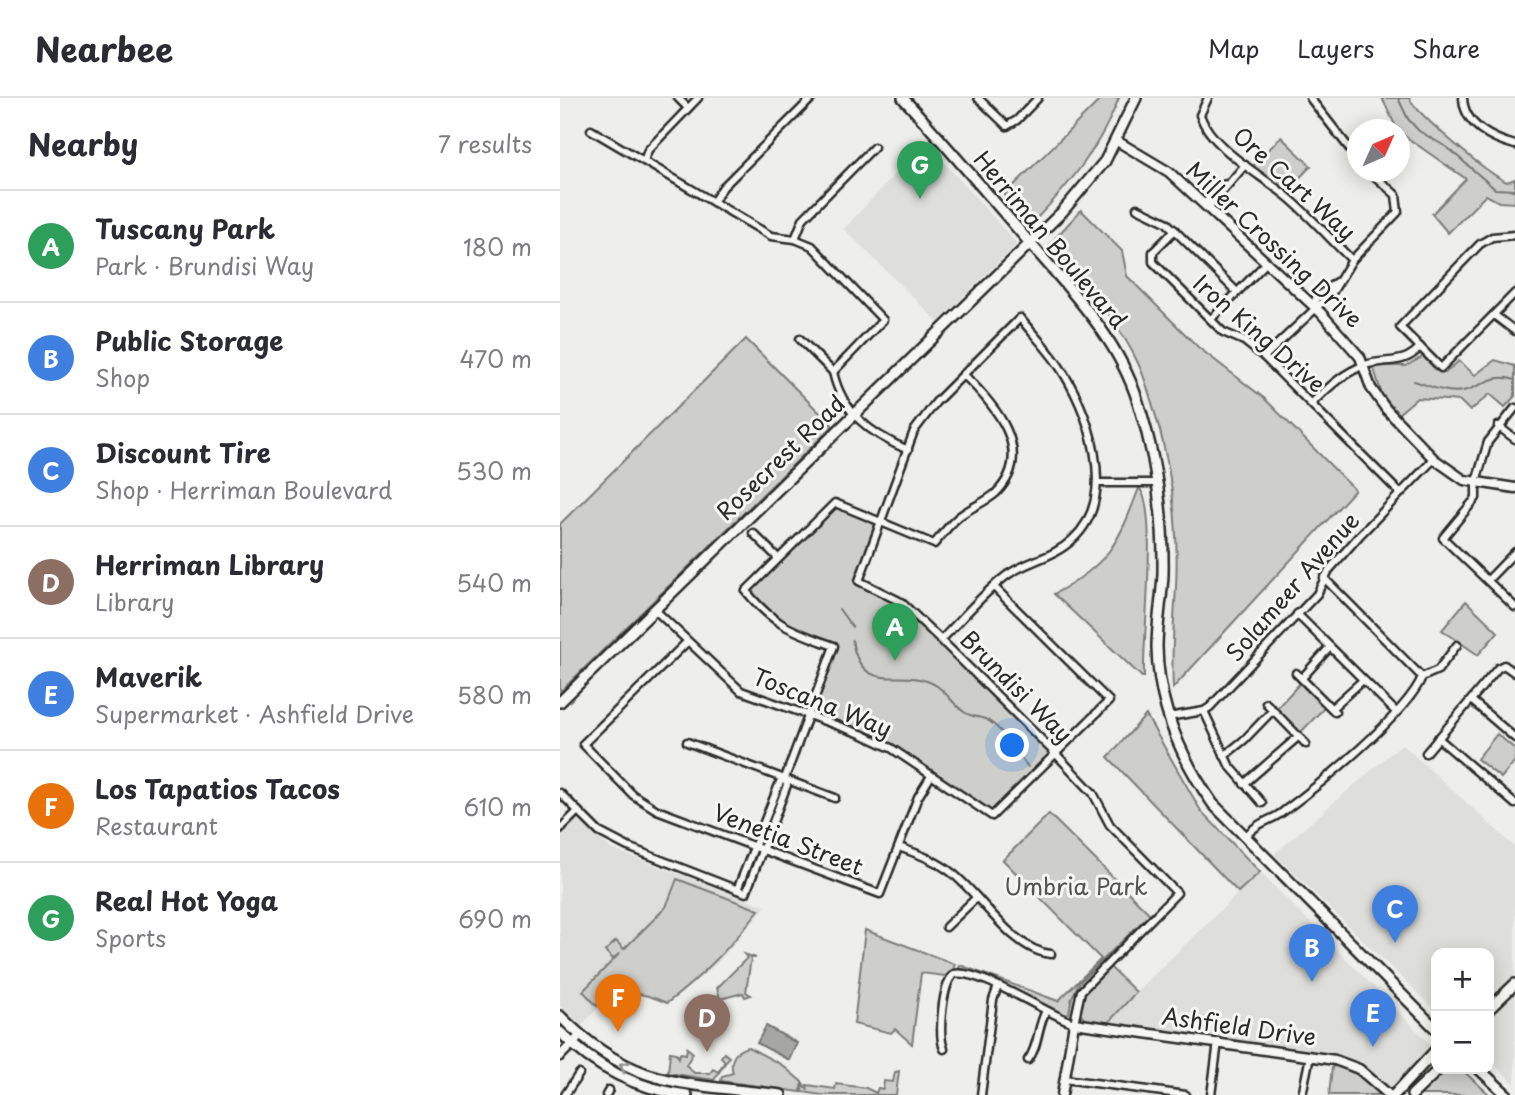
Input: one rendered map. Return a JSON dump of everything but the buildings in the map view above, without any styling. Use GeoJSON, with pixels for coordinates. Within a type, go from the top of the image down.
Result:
{"type":"FeatureCollection","features":[{"type":"Feature","properties":{"kind":"main road","name":"Herriman Boulevard"},"geometry":{"type":"LineString","coordinates":[[904,98],[1099,324],[1116,351],[1139,403],[1158,483],[1163,573],[1157,646],[1159,678],[1168,717],[1187,766],[1213,804],[1431,1024]]}},
{"type":"Feature","properties":{"kind":"main road","name":"Rosecrest Road"},"geometry":{"type":"LineString","coordinates":[[560,702],[1030,243],[1091,180],[1117,141],[1136,98]]}},
{"type":"Feature","properties":{"kind":"main road"},"geometry":{"type":"LineString","coordinates":[[1494,1004],[1515,984]]}},
{"type":"Feature","properties":{"kind":"main road"},"geometry":{"type":"LineString","coordinates":[[560,1016],[598,1052],[642,1074],[713,1091],[781,1095]]}},
{"type":"Feature","properties":{"kind":"main road"},"geometry":{"type":"LineString","coordinates":[[560,1032],[596,1064],[622,1078],[648,1087],[687,1095]]}},
{"type":"Feature","properties":{"kind":"main road"},"geometry":{"type":"LineString","coordinates":[[1391,1095],[1431,1055]]}},
{"type":"Feature","properties":{"kind":"main road"},"geometry":{"type":"LineString","coordinates":[[1412,1095],[1434,1074]]}},
{"type":"Feature","properties":{"kind":"main road"},"geometry":{"type":"LineString","coordinates":[[1484,1074],[1507,1095]]}},
{"type":"Feature","properties":{"kind":"street"},"geometry":{"type":"LineString","coordinates":[[678,98],[688,108]]}},
{"type":"Feature","properties":{"kind":"street"},"geometry":{"type":"LineString","coordinates":[[644,160],[648,150],[698,98]]}},
{"type":"Feature","properties":{"kind":"street"},"geometry":{"type":"LineString","coordinates":[[713,202],[723,187],[812,98]]}},
{"type":"Feature","properties":{"kind":"street"},"geometry":{"type":"LineString","coordinates":[[978,98],[1007,125],[1017,121],[1038,98]]}},
{"type":"Feature","properties":{"kind":"street","name":"Ore Cart Way"},"geometry":{"type":"LineString","coordinates":[[1208,98],[1200,115],[1205,125],[1245,165],[1287,196],[1352,260]]}},
{"type":"Feature","properties":{"kind":"street"},"geometry":{"type":"LineString","coordinates":[[1310,98],[1347,145]]}},
{"type":"Feature","properties":{"kind":"street"},"geometry":{"type":"LineString","coordinates":[[1463,98],[1467,115],[1475,123],[1498,140],[1515,145]]}},
{"type":"Feature","properties":{"kind":"street"},"geometry":{"type":"LineString","coordinates":[[592,130],[771,236],[795,239],[811,246],[883,320],[832,372]]}},
{"type":"Feature","properties":{"kind":"street","name":"Miller Crossing Drive"},"geometry":{"type":"LineString","coordinates":[[1117,141],[1169,172],[1314,306],[1351,343],[1364,366],[1371,387],[1386,409],[1434,458],[1464,480],[1515,488]]}},
{"type":"Feature","properties":{"kind":"street"},"geometry":{"type":"LineString","coordinates":[[795,239],[803,219],[874,147]]}},
{"type":"Feature","properties":{"kind":"street"},"geometry":{"type":"LineString","coordinates":[[1206,206],[1222,185],[1228,184],[1245,165]]}},
{"type":"Feature","properties":{"kind":"street"},"geometry":{"type":"LineString","coordinates":[[1264,357],[1390,221],[1399,205],[1393,190],[1383,182]]}},
{"type":"Feature","properties":{"kind":"street"},"geometry":{"type":"LineString","coordinates":[[1138,208],[1175,230],[1237,292]]}},
{"type":"Feature","properties":{"kind":"street","name":"Iron King Drive"},"geometry":{"type":"LineString","coordinates":[[1175,230],[1153,252],[1153,262],[1223,332],[1244,341],[1264,357],[1400,493]]}},
{"type":"Feature","properties":{"kind":"street"},"geometry":{"type":"LineString","coordinates":[[1515,235],[1492,237],[1480,244],[1400,327],[1441,368],[1515,293]]}},
{"type":"Feature","properties":{"kind":"street"},"geometry":{"type":"LineString","coordinates":[[1211,319],[1267,262]]}},
{"type":"Feature","properties":{"kind":"street"},"geometry":{"type":"LineString","coordinates":[[1494,315],[1515,331]]}},
{"type":"Feature","properties":{"kind":"street","name":"Brundisi Way"},"geometry":{"type":"LineString","coordinates":[[1062,1095],[1081,991],[1177,892],[1110,825],[1093,793],[941,640],[901,602],[859,581],[915,431],[963,374],[1020,318],[1058,363],[1079,403],[1099,483]]}},
{"type":"Feature","properties":{"kind":"street"},"geometry":{"type":"LineString","coordinates":[[800,339],[832,372],[837,392],[852,415],[884,440],[908,450]]}},
{"type":"Feature","properties":{"kind":"street"},"geometry":{"type":"LineString","coordinates":[[1312,403],[1341,376],[1382,361],[1399,363],[1412,357],[1420,347]]}},
{"type":"Feature","properties":{"kind":"street"},"geometry":{"type":"LineString","coordinates":[[560,793],[599,832],[628,847],[746,893],[787,785],[785,778],[834,646],[785,627],[763,613],[746,590],[835,503],[934,544],[961,514],[994,495],[1009,477],[1014,452],[1007,426],[990,400],[963,374]]}},
{"type":"Feature","properties":{"kind":"street"},"geometry":{"type":"LineString","coordinates":[[1515,408],[1498,426],[1488,442],[1476,482],[1476,498],[1443,538],[1515,607]]}},
{"type":"Feature","properties":{"kind":"street"},"geometry":{"type":"LineString","coordinates":[[1498,426],[1515,439]]}},
{"type":"Feature","properties":{"kind":"street","name":"Solameer Avenue"},"geometry":{"type":"LineString","coordinates":[[1204,711],[1317,594],[1324,578],[1434,458]]}},
{"type":"Feature","properties":{"kind":"street"},"geometry":{"type":"LineString","coordinates":[[941,640],[1009,574],[1045,558],[1072,540],[1091,516],[1099,483],[1158,483]]}},
{"type":"Feature","properties":{"kind":"street"},"geometry":{"type":"LineString","coordinates":[[753,533],[778,558]]}},
{"type":"Feature","properties":{"kind":"street"},"geometry":{"type":"LineString","coordinates":[[1488,580],[1515,552]]}},
{"type":"Feature","properties":{"kind":"street"},"geometry":{"type":"LineString","coordinates":[[1324,578],[1422,677]]}},
{"type":"Feature","properties":{"kind":"street","name":"Toscana Way"},"geometry":{"type":"LineString","coordinates":[[654,609],[741,691],[891,748],[992,816],[1109,701],[994,587]]}},
{"type":"Feature","properties":{"kind":"street"},"geometry":{"type":"LineString","coordinates":[[1297,614],[1396,712]]}},
{"type":"Feature","properties":{"kind":"street","name":"Venetia Street"},"geometry":{"type":"LineString","coordinates":[[687,642],[583,744],[633,795],[657,810],[880,894],[918,797],[930,776]]}},
{"type":"Feature","properties":{"kind":"street"},"geometry":{"type":"LineString","coordinates":[[1245,836],[1257,824],[1282,813],[1387,724],[1422,677],[1438,670],[1457,645]]}},
{"type":"Feature","properties":{"kind":"street"},"geometry":{"type":"LineString","coordinates":[[1330,647],[1299,676],[1334,710],[1363,680]]}},
{"type":"Feature","properties":{"kind":"street"},"geometry":{"type":"LineString","coordinates":[[1426,753],[1501,666],[1515,673]]}},
{"type":"Feature","properties":{"kind":"street"},"geometry":{"type":"LineString","coordinates":[[1471,700],[1515,738]]}},
{"type":"Feature","properties":{"kind":"street"},"geometry":{"type":"LineString","coordinates":[[1266,703],[1306,744]]}},
{"type":"Feature","properties":{"kind":"street"},"geometry":{"type":"LineString","coordinates":[[1224,755],[1244,740],[1273,710]]}},
{"type":"Feature","properties":{"kind":"street"},"geometry":{"type":"LineString","coordinates":[[1168,717],[1204,711],[1224,755],[1244,784],[1262,803]]}},
{"type":"Feature","properties":{"kind":"street"},"geometry":{"type":"LineString","coordinates":[[1244,784],[1299,736]]}},
{"type":"Feature","properties":{"kind":"street"},"geometry":{"type":"LineString","coordinates":[[1438,738],[1515,804]]}},
{"type":"Feature","properties":{"kind":"street"},"geometry":{"type":"LineString","coordinates":[[687,742],[835,798]]}},
{"type":"Feature","properties":{"kind":"street"},"geometry":{"type":"LineString","coordinates":[[737,890],[779,782],[785,778]]}},
{"type":"Feature","properties":{"kind":"street"},"geometry":{"type":"LineString","coordinates":[[560,829],[578,811]]}},
{"type":"Feature","properties":{"kind":"street"},"geometry":{"type":"LineString","coordinates":[[899,847],[933,860],[953,873],[1022,942],[1037,953],[1051,954]]}},
{"type":"Feature","properties":{"kind":"street"},"geometry":{"type":"LineString","coordinates":[[946,927],[976,898]]}},
{"type":"Feature","properties":{"kind":"street"},"geometry":{"type":"LineString","coordinates":[[944,1049],[940,1033],[947,983],[954,974],[964,973],[998,986],[1074,1023]]}},
{"type":"Feature","properties":{"kind":"street"},"geometry":{"type":"LineString","coordinates":[[981,1095],[993,1000],[998,986]]}},
{"type":"Feature","properties":{"kind":"street"},"geometry":{"type":"LineString","coordinates":[[1028,1060],[1036,1046],[1039,1026],[1046,1011]]}},
{"type":"Feature","properties":{"kind":"street","name":"Ashfield Drive"},"geometry":{"type":"LineString","coordinates":[[1074,1023],[1335,1060],[1359,1069],[1391,1095]]}},
{"type":"Feature","properties":{"kind":"street"},"geometry":{"type":"LineString","coordinates":[[560,1056],[580,1036]]}},
{"type":"Feature","properties":{"kind":"street"},"geometry":{"type":"LineString","coordinates":[[1211,1095],[1218,1042]]}},
{"type":"Feature","properties":{"kind":"street"},"geometry":{"type":"LineString","coordinates":[[1302,1095],[1310,1056]]}},
{"type":"Feature","properties":{"kind":"street"},"geometry":{"type":"LineString","coordinates":[[565,1095],[579,1074]]}},
{"type":"Feature","properties":{"kind":"street"},"geometry":{"type":"LineString","coordinates":[[1065,1079],[1186,1095]]}},
{"type":"Feature","properties":{"kind":"shaded area"},"geometry":{"type":"Polygon","coordinates":[[[925,141],[1017,244],[938,322],[844,229],[925,141]]]}},
{"type":"Feature","properties":{"kind":"shaded area"},"geometry":{"type":"Polygon","coordinates":[[[1402,744],[1515,847],[1515,1084],[1494,1065],[1494,948],[1431,948],[1431,1006],[1274,854],[1402,744]]]}},
{"type":"Feature","properties":{"kind":"shaded area"},"geometry":{"type":"Polygon","coordinates":[[[577,819],[611,849],[766,906],[717,963],[668,1003],[642,994],[622,996],[597,1009],[581,1026],[560,1006],[560,837],[577,819]]]}},
{"type":"Feature","properties":{"kind":"shaded area"},"geometry":{"type":"Polygon","coordinates":[[[1260,872],[1431,1045],[1431,1051],[1393,1092],[1363,1068],[1100,1027],[1260,872]]]}},
{"type":"Feature","properties":{"kind":"shaded area"},"geometry":{"type":"Polygon","coordinates":[[[766,1026],[797,1043],[789,1060],[757,1043],[766,1026]]]}},
{"type":"Feature","properties":{"kind":"green space"},"geometry":{"type":"Polygon","coordinates":[[[1102,98],[1119,98],[1094,148],[1035,220],[1026,220],[1004,195],[1102,98]]]}},
{"type":"Feature","properties":{"kind":"green space"},"geometry":{"type":"Polygon","coordinates":[[[1382,98],[1409,98],[1439,130],[1470,157],[1507,182],[1515,179],[1515,203],[1499,202],[1486,195],[1448,233],[1432,214],[1466,179],[1410,140],[1410,119],[1392,119],[1382,98]]]}},
{"type":"Feature","properties":{"kind":"green space"},"geometry":{"type":"Polygon","coordinates":[[[1281,137],[1311,166],[1287,191],[1252,167],[1281,137]]]}},
{"type":"Feature","properties":{"kind":"green space"},"geometry":{"type":"Polygon","coordinates":[[[1081,210],[1122,251],[1127,276],[1198,347],[1265,399],[1355,490],[1173,688],[1176,540],[1169,471],[1159,425],[1142,372],[1129,346],[1098,300],[1050,244],[1081,210]]]}},
{"type":"Feature","properties":{"kind":"green space"},"geometry":{"type":"Polygon","coordinates":[[[746,339],[833,426],[560,692],[560,524],[746,339]]]}},
{"type":"Feature","properties":{"kind":"green space"},"geometry":{"type":"Polygon","coordinates":[[[1424,356],[1436,370],[1445,373],[1459,361],[1475,375],[1495,360],[1515,366],[1515,396],[1505,407],[1490,394],[1470,411],[1460,401],[1417,398],[1398,414],[1382,395],[1374,369],[1378,366],[1406,366],[1424,356]]]}},
{"type":"Feature","properties":{"kind":"green space"},"geometry":{"type":"Polygon","coordinates":[[[1139,488],[1145,500],[1149,547],[1144,677],[1054,594],[1088,573],[1109,551],[1125,524],[1139,488]]]}},
{"type":"Feature","properties":{"kind":"green space"},"geometry":{"type":"Polygon","coordinates":[[[835,503],[880,522],[859,581],[887,592],[1055,753],[992,816],[891,748],[808,715],[834,646],[784,627],[746,591],[835,503]]]}},
{"type":"Feature","properties":{"kind":"green space"},"geometry":{"type":"Polygon","coordinates":[[[1466,601],[1498,632],[1478,655],[1442,630],[1466,601]]]}},
{"type":"Feature","properties":{"kind":"green space"},"geometry":{"type":"Polygon","coordinates":[[[1301,682],[1326,706],[1300,733],[1276,709],[1301,682]]]}},
{"type":"Feature","properties":{"kind":"green space"},"geometry":{"type":"Polygon","coordinates":[[[1146,715],[1201,811],[1260,872],[1238,892],[1108,757],[1146,715]]]}},
{"type":"Feature","properties":{"kind":"green space"},"geometry":{"type":"Polygon","coordinates":[[[1497,734],[1515,749],[1515,761],[1501,778],[1477,759],[1497,734]]]}},
{"type":"Feature","properties":{"kind":"green space","name":"Umbria Park"},"geometry":{"type":"Polygon","coordinates":[[[1049,814],[1150,914],[1079,983],[1072,997],[1069,1013],[1064,1016],[996,982],[959,968],[960,965],[1058,1001],[1101,959],[1003,860],[1049,814]]]}},
{"type":"Feature","properties":{"kind":"green space"},"geometry":{"type":"Polygon","coordinates":[[[677,879],[759,910],[716,960],[667,1003],[632,994],[597,1006],[583,991],[620,953],[613,959],[605,951],[616,941],[624,949],[666,907],[677,879]]]}},
{"type":"Feature","properties":{"kind":"green space"},"geometry":{"type":"Polygon","coordinates":[[[865,930],[955,964],[953,970],[945,976],[921,973],[912,1044],[895,1029],[891,1033],[854,1024],[865,930]]]}},
{"type":"Feature","properties":{"kind":"green space"},"geometry":{"type":"Polygon","coordinates":[[[744,954],[756,958],[751,958],[746,992],[751,995],[745,997],[743,993],[720,999],[717,988],[747,958],[744,954]]]}},
{"type":"Feature","properties":{"kind":"green space"},"geometry":{"type":"Polygon","coordinates":[[[1110,967],[1136,992],[1108,1023],[1084,1019],[1079,1012],[1084,993],[1110,967]]]}},
{"type":"Feature","properties":{"kind":"green space"},"geometry":{"type":"Polygon","coordinates":[[[748,1047],[782,1065],[802,1082],[801,1092],[721,1081],[722,1076],[733,1073],[732,1064],[736,1053],[748,1047]]]}},
{"type":"Feature","properties":{"kind":"green space"},"geometry":{"type":"Polygon","coordinates":[[[687,1048],[693,1053],[686,1065],[694,1073],[710,1073],[713,1069],[718,1072],[725,1061],[721,1057],[724,1053],[729,1057],[714,1080],[668,1073],[670,1052],[676,1053],[679,1058],[680,1053],[686,1054],[687,1048]]]}},
{"type":"Feature","properties":{"kind":"green space"},"geometry":{"type":"Polygon","coordinates":[[[1336,1066],[1366,1080],[1379,1095],[1329,1095],[1332,1067],[1336,1066]]]}},
{"type":"Feature","properties":{"kind":"green space"},"geometry":{"type":"Polygon","coordinates":[[[899,1071],[896,1095],[822,1095],[802,1092],[803,1084],[808,1090],[807,1085],[835,1089],[836,1084],[866,1088],[876,1093],[878,1088],[883,1089],[884,1081],[893,1082],[895,1072],[899,1071]]]}},
{"type":"Feature","properties":{"kind":"green space"},"geometry":{"type":"Polygon","coordinates":[[[1440,1074],[1467,1074],[1490,1095],[1419,1095],[1440,1074]]]}},
{"type":"Feature","properties":{"kind":"waterway"},"geometry":{"type":"LineString","coordinates":[[1398,98],[1408,119],[1419,131],[1448,148],[1495,189],[1515,190]]}},
{"type":"Feature","properties":{"kind":"waterway"},"geometry":{"type":"LineString","coordinates":[[1414,381],[1457,392],[1494,379],[1515,380]]}},
{"type":"Feature","properties":{"kind":"waterway"},"geometry":{"type":"LineString","coordinates":[[839,609],[852,627]]}},
{"type":"Feature","properties":{"kind":"waterway"},"geometry":{"type":"LineString","coordinates":[[852,640],[857,658],[865,669],[875,675],[924,680],[937,686],[964,712],[995,725],[1028,767]]}},
{"type":"Feature","properties":{"kind":"place","name":"Real Hot Yoga"},"geometry":{"type":"Point","coordinates":[920,199]}},
{"type":"Feature","properties":{"kind":"place","name":"Tuscany Park"},"geometry":{"type":"Point","coordinates":[895,661]}},
{"type":"Feature","properties":{"kind":"place","name":"Discount Tire"},"geometry":{"type":"Point","coordinates":[1395,943]}},
{"type":"Feature","properties":{"kind":"place","name":"Public Storage"},"geometry":{"type":"Point","coordinates":[1312,982]}},
{"type":"Feature","properties":{"kind":"place","name":"Los Tapatios Tacos"},"geometry":{"type":"Point","coordinates":[618,1032]}},
{"type":"Feature","properties":{"kind":"place","name":"Maverik"},"geometry":{"type":"Point","coordinates":[1373,1047]}},
{"type":"Feature","properties":{"kind":"place","name":"Herriman Library"},"geometry":{"type":"Point","coordinates":[707,1052]}}]}
